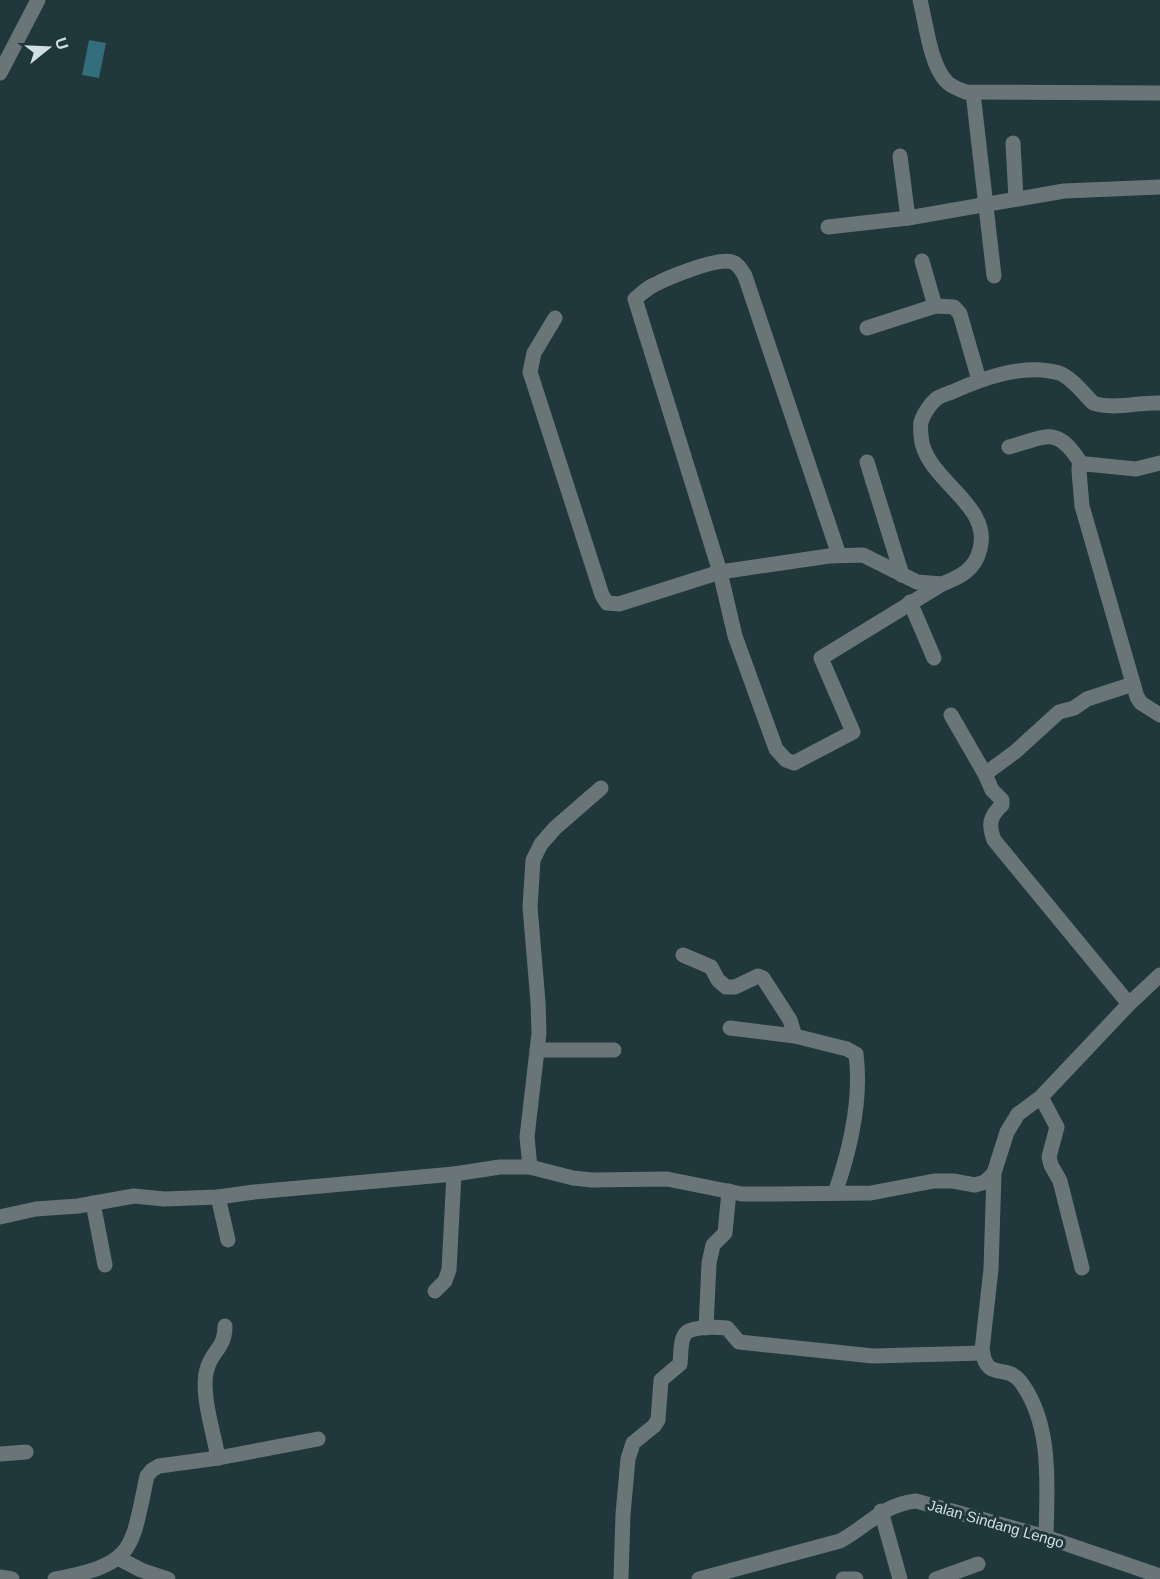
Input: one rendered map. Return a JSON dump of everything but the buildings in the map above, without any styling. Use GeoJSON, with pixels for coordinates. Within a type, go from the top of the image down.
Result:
{"type":"FeatureCollection","features":[{"type":"Feature","properties":{"kind":"street"},"geometry":{"type":"LineString","coordinates":[[0,74],[38,0]]}},
{"type":"Feature","properties":{"kind":"street"},"geometry":{"type":"LineString","coordinates":[[921,0],[936,67],[952,87],[973,93],[1160,93]]}},
{"type":"Feature","properties":{"kind":"street"},"geometry":{"type":"LineString","coordinates":[[973,93],[994,276]]}},
{"type":"Feature","properties":{"kind":"street"},"geometry":{"type":"LineString","coordinates":[[1013,143],[1017,199]]}},
{"type":"Feature","properties":{"kind":"street"},"geometry":{"type":"LineString","coordinates":[[900,156],[908,218]]}},
{"type":"Feature","properties":{"kind":"street"},"geometry":{"type":"LineString","coordinates":[[828,227],[908,218],[1064,191],[1160,187]]}},
{"type":"Feature","properties":{"kind":"street"},"geometry":{"type":"LineString","coordinates":[[839,555],[745,276],[735,263],[726,261],[683,272],[652,286],[635,299],[720,572],[735,636],[776,748],[786,760],[794,763],[853,732],[820,658],[942,584],[961,577],[972,567],[979,556],[982,544],[981,532],[970,508],[928,459],[922,444],[920,423],[936,399],[979,380],[1021,371],[1061,374],[1093,403],[1100,405],[1160,403]]}},
{"type":"Feature","properties":{"kind":"street"},"geometry":{"type":"LineString","coordinates":[[922,261],[935,306]]}},
{"type":"Feature","properties":{"kind":"street"},"geometry":{"type":"LineString","coordinates":[[867,327],[935,306],[954,307],[960,314],[979,380]]}},
{"type":"Feature","properties":{"kind":"street"},"geometry":{"type":"LineString","coordinates":[[555,318],[534,353],[530,372],[602,595],[607,603],[619,604],[720,572],[839,555],[863,555],[917,582],[942,584]]}},
{"type":"Feature","properties":{"kind":"street"},"geometry":{"type":"LineString","coordinates":[[1009,447],[1053,436],[1071,448],[1082,465]]}},
{"type":"Feature","properties":{"kind":"street"},"geometry":{"type":"LineString","coordinates":[[867,462],[902,575]]}},
{"type":"Feature","properties":{"kind":"street"},"geometry":{"type":"LineString","coordinates":[[1082,465],[1136,469],[1160,463]]}},
{"type":"Feature","properties":{"kind":"street"},"geometry":{"type":"LineString","coordinates":[[1082,465],[1079,471],[1082,506],[1133,684],[1141,703],[1160,715]]}},
{"type":"Feature","properties":{"kind":"street"},"geometry":{"type":"LineString","coordinates":[[910,603],[934,658]]}},
{"type":"Feature","properties":{"kind":"street"},"geometry":{"type":"LineString","coordinates":[[985,774],[1015,752],[1059,712],[1074,708],[1087,699],[1133,684]]}},
{"type":"Feature","properties":{"kind":"street"},"geometry":{"type":"LineString","coordinates":[[951,715],[992,790],[1002,800],[1002,805],[990,819],[989,827],[993,840],[1129,1004]]}},
{"type":"Feature","properties":{"kind":"street"},"geometry":{"type":"LineString","coordinates":[[530,1167],[527,1137],[537,1050],[538,1002],[530,907],[533,860],[541,844],[555,828],[601,788]]}},
{"type":"Feature","properties":{"kind":"street"},"geometry":{"type":"LineString","coordinates":[[683,955],[711,967],[721,984],[726,987],[735,987],[755,977],[763,978],[790,1020],[795,1036]]}},
{"type":"Feature","properties":{"kind":"street"},"geometry":{"type":"LineString","coordinates":[[1046,1537],[1048,1462],[1045,1443],[1034,1409],[1022,1383],[1015,1375],[993,1371],[987,1366],[983,1353],[991,1269],[994,1173],[1007,1132],[1018,1114],[1041,1097],[1129,1004],[1160,975]]}},
{"type":"Feature","properties":{"kind":"street"},"geometry":{"type":"LineString","coordinates":[[730,1028],[795,1036],[847,1049],[856,1054],[857,1087],[852,1134],[846,1163],[835,1193]]}},
{"type":"Feature","properties":{"kind":"street"},"geometry":{"type":"LineString","coordinates":[[537,1050],[614,1050]]}},
{"type":"Feature","properties":{"kind":"street"},"geometry":{"type":"LineString","coordinates":[[1041,1097],[1057,1127],[1049,1157],[1060,1181],[1082,1268]]}},
{"type":"Feature","properties":{"kind":"street"},"geometry":{"type":"LineString","coordinates":[[0,1217],[36,1209],[134,1196],[164,1199],[218,1197],[454,1174],[500,1167],[530,1167],[573,1178],[592,1180],[667,1179],[742,1194],[871,1193],[934,1181],[953,1181],[975,1185],[985,1182],[994,1173]]}},
{"type":"Feature","properties":{"kind":"street"},"geometry":{"type":"LineString","coordinates":[[435,1291],[445,1281],[449,1270],[454,1174]]}},
{"type":"Feature","properties":{"kind":"street"},"geometry":{"type":"LineString","coordinates":[[706,1328],[709,1263],[713,1245],[725,1233],[729,1191]]}},
{"type":"Feature","properties":{"kind":"street"},"geometry":{"type":"LineString","coordinates":[[218,1197],[228,1240]]}},
{"type":"Feature","properties":{"kind":"street"},"geometry":{"type":"LineString","coordinates":[[93,1203],[105,1265]]}},
{"type":"Feature","properties":{"kind":"street"},"geometry":{"type":"LineString","coordinates":[[218,1458],[206,1381],[207,1367],[225,1338],[225,1326]]}},
{"type":"Feature","properties":{"kind":"street"},"geometry":{"type":"LineString","coordinates":[[621,1579],[623,1514],[630,1450],[633,1443],[658,1420],[661,1380],[680,1364],[683,1337],[691,1330],[727,1328],[739,1342],[873,1356],[983,1353]]}},
{"type":"Feature","properties":{"kind":"street"},"geometry":{"type":"LineString","coordinates":[[55,1579],[86,1573],[106,1566],[118,1558],[132,1540],[147,1476],[159,1466],[218,1458],[318,1439]]}},
{"type":"Feature","properties":{"kind":"street"},"geometry":{"type":"LineString","coordinates":[[0,1454],[26,1452]]}},
{"type":"Feature","properties":{"kind":"street","name":"Jalan Sindang Lengo"},"geometry":{"type":"LineString","coordinates":[[699,1579],[840,1540],[851,1535],[881,1511],[906,1502],[916,1502],[1046,1537],[1160,1576]]}},
{"type":"Feature","properties":{"kind":"street"},"geometry":{"type":"LineString","coordinates":[[881,1511],[900,1579]]}},
{"type":"Feature","properties":{"kind":"street"},"geometry":{"type":"LineString","coordinates":[[118,1558],[141,1570],[168,1579]]}},
{"type":"Feature","properties":{"kind":"street"},"geometry":{"type":"LineString","coordinates":[[936,1579],[978,1564]]}},
{"type":"Feature","properties":{"kind":"street"},"geometry":{"type":"LineString","coordinates":[[0,1577],[12,1579]]}},
{"type":"Feature","properties":{"kind":"street"},"geometry":{"type":"LineString","coordinates":[[843,1579],[856,1579]]}}]}
